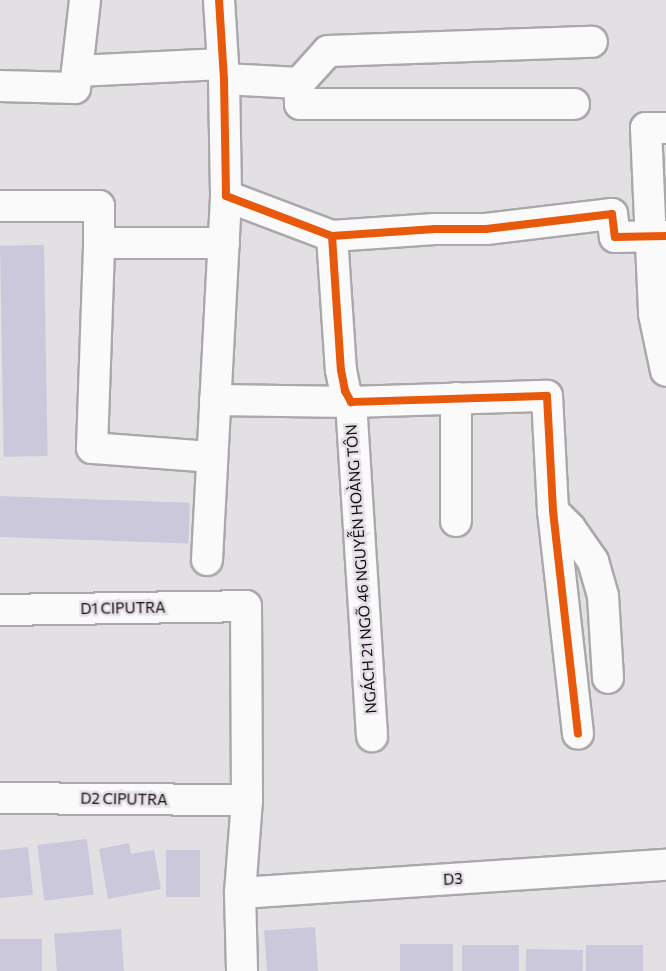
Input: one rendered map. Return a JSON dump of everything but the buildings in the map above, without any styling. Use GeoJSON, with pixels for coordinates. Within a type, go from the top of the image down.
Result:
{"type":"FeatureCollection","features":[{"type":"Feature","properties":{"kind":"street"},"geometry":{"type":"LineString","coordinates":[[0,86],[75,88],[85,0]]}},
{"type":"Feature","properties":{"kind":"street"},"geometry":{"type":"LineString","coordinates":[[207,560],[226,196],[219,0]]}},
{"type":"Feature","properties":{"kind":"street"},"geometry":{"type":"LineString","coordinates":[[574,104],[300,104],[299,83],[328,51],[592,42]]}},
{"type":"Feature","properties":{"kind":"street"},"geometry":{"type":"LineString","coordinates":[[77,71],[223,71],[299,83]]}},
{"type":"Feature","properties":{"kind":"street"},"geometry":{"type":"LineString","coordinates":[[666,128],[646,128],[658,237],[654,314],[666,371]]}},
{"type":"Feature","properties":{"kind":"street"},"geometry":{"type":"LineString","coordinates":[[226,196],[332,236],[435,229],[486,229],[612,214],[615,237],[658,237]]}},
{"type":"Feature","properties":{"kind":"street"},"geometry":{"type":"LineString","coordinates":[[0,206],[99,206],[92,448],[212,457]]}},
{"type":"Feature","properties":{"kind":"street","name":"NGÁCH 21 NGÕ 46 NGUYỄN HOÀNG TÔN"},"geometry":{"type":"LineString","coordinates":[[332,236],[341,370],[345,391],[351,402],[372,736]]}},
{"type":"Feature","properties":{"kind":"street"},"geometry":{"type":"LineString","coordinates":[[99,243],[224,243]]}},
{"type":"Feature","properties":{"kind":"street"},"geometry":{"type":"LineString","coordinates":[[215,400],[351,402],[547,396],[553,511],[578,734]]}},
{"type":"Feature","properties":{"kind":"street"},"geometry":{"type":"LineString","coordinates":[[456,398],[456,521]]}},
{"type":"Feature","properties":{"kind":"street"},"geometry":{"type":"LineString","coordinates":[[553,511],[570,528],[593,561],[603,596],[608,678]]}},
{"type":"Feature","properties":{"kind":"street","name":"D1 CIPUTRA"},"geometry":{"type":"LineString","coordinates":[[0,610],[246,606],[247,800]]}},
{"type":"Feature","properties":{"kind":"street","name":"D2 CIPUTRA"},"geometry":{"type":"LineString","coordinates":[[0,798],[247,800]]}},
{"type":"Feature","properties":{"kind":"street"},"geometry":{"type":"LineString","coordinates":[[242,971],[240,893],[247,800]]}},
{"type":"Feature","properties":{"kind":"street","name":"D3"},"geometry":{"type":"LineString","coordinates":[[240,893],[666,865]]}},
{"type":"Feature","properties":{"kind":"cycle path"},"geometry":{"type":"LineString","coordinates":[[219,0],[224,79],[226,196],[332,236],[435,229],[486,229],[612,214],[615,237],[666,236]]}},
{"type":"Feature","properties":{"kind":"cycle path"},"geometry":{"type":"LineString","coordinates":[[332,236],[341,370],[345,391],[351,402],[547,396],[553,511],[578,734]]}}]}
